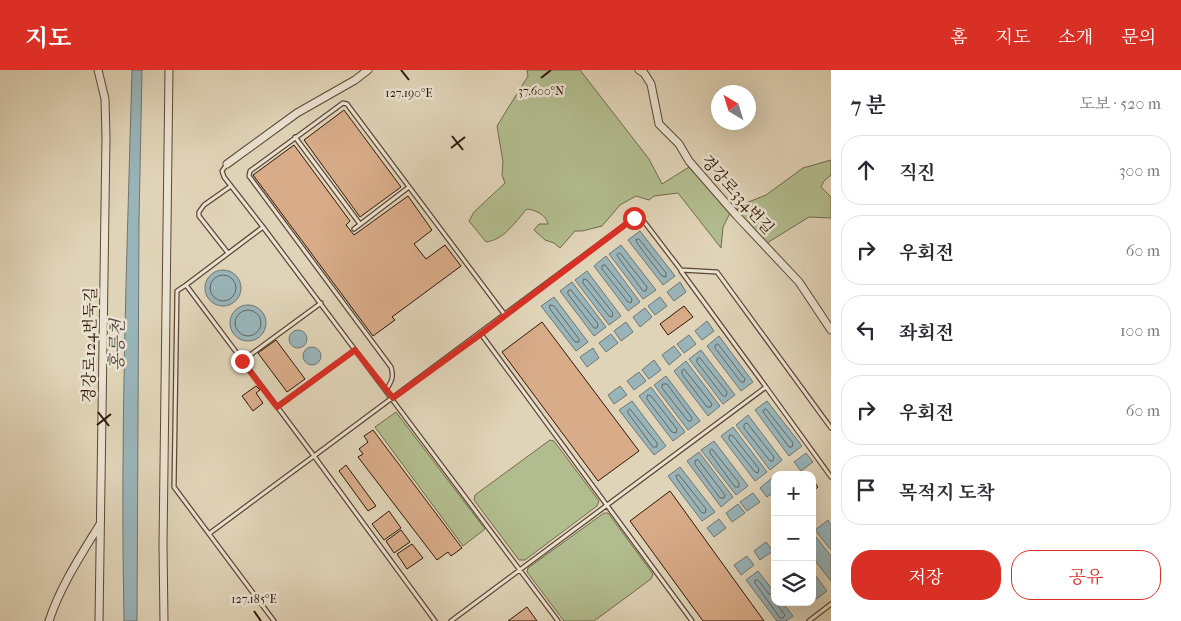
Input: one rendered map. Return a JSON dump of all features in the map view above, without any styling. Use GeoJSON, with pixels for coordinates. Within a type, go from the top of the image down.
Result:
{"type":"FeatureCollection","features":[{"type":"Feature","properties":{"kind":"street","name":"경강로124번둑길"},"geometry":{"type":"LineString","coordinates":[[98,70],[105,99],[106,138],[99,621]]}},
{"type":"Feature","properties":{"kind":"street"},"geometry":{"type":"LineString","coordinates":[[164,621],[163,526],[169,70]]}},
{"type":"Feature","properties":{"kind":"street"},"geometry":{"type":"LineString","coordinates":[[227,164],[297,113],[355,80],[368,70]]}},
{"type":"Feature","properties":{"kind":"street","name":"경강로334번길"},"geometry":{"type":"LineString","coordinates":[[639,70],[644,73],[651,84],[659,124],[679,144],[689,161],[737,216],[799,282],[831,330]]}},
{"type":"Feature","properties":{"kind":"street"},"geometry":{"type":"LineString","coordinates":[[49,621],[56,600],[64,588],[72,569],[101,523]]}},
{"type":"Feature","properties":{"kind":"lane"},"geometry":{"type":"LineString","coordinates":[[386,390],[392,382],[394,375],[391,367],[249,176],[250,171],[343,103],[347,104],[505,316]]}},
{"type":"Feature","properties":{"kind":"lane"},"geometry":{"type":"LineString","coordinates":[[295,138],[360,224]]}},
{"type":"Feature","properties":{"kind":"lane"},"geometry":{"type":"LineString","coordinates":[[227,164],[223,166],[222,171],[231,186],[393,398],[558,621]]}},
{"type":"Feature","properties":{"kind":"lane"},"geometry":{"type":"LineString","coordinates":[[228,253],[199,216],[199,212],[204,205],[231,186]]}},
{"type":"Feature","properties":{"kind":"lane"},"geometry":{"type":"LineString","coordinates":[[354,229],[409,187]]}},
{"type":"Feature","properties":{"kind":"lane"},"geometry":{"type":"LineString","coordinates":[[210,533],[481,334],[634,218],[642,219],[681,270],[831,478]]}},
{"type":"Feature","properties":{"kind":"lane"},"geometry":{"type":"LineString","coordinates":[[263,227],[178,291],[174,487],[274,621]]}},
{"type":"Feature","properties":{"kind":"lane"},"geometry":{"type":"LineString","coordinates":[[681,270],[717,272],[831,428]]}},
{"type":"Feature","properties":{"kind":"lane"},"geometry":{"type":"LineString","coordinates":[[186,285],[435,621]]}},
{"type":"Feature","properties":{"kind":"lane"},"geometry":{"type":"LineString","coordinates":[[242,361],[320,303]]}},
{"type":"Feature","properties":{"kind":"lane"},"geometry":{"type":"LineString","coordinates":[[481,334],[692,621]]}},
{"type":"Feature","properties":{"kind":"lane"},"geometry":{"type":"LineString","coordinates":[[277,407],[355,350]]}},
{"type":"Feature","properties":{"kind":"lane"},"geometry":{"type":"LineString","coordinates":[[451,621],[766,387]]}},
{"type":"Feature","properties":{"kind":"lane"},"geometry":{"type":"LineString","coordinates":[[809,621],[831,604]]}},
{"type":"Feature","properties":{"kind":"green space"},"geometry":{"type":"Polygon","coordinates":[[[527,70],[580,70],[649,159],[662,184],[689,167],[730,213],[723,227],[721,248],[678,193],[654,196],[649,200],[636,196],[620,205],[602,226],[575,231],[560,248],[554,243],[545,240],[534,230],[539,224],[548,224],[540,214],[534,210],[527,209],[504,234],[492,241],[486,242],[469,221],[474,212],[505,183],[502,175],[503,162],[497,126],[528,76],[527,70]]]}},
{"type":"Feature","properties":{"kind":"green space"},"geometry":{"type":"Polygon","coordinates":[[[831,160],[831,175],[824,181],[821,187],[831,197],[831,218],[809,217],[767,243],[740,215],[736,207],[766,195],[803,168],[831,160]]]}},
{"type":"Feature","properties":{"kind":"green space"},"geometry":{"type":"Polygon","coordinates":[[[396,412],[485,529],[463,546],[375,427],[396,412]]]}},
{"type":"Feature","properties":{"kind":"green space"},"geometry":{"type":"Polygon","coordinates":[[[550,440],[554,441],[599,501],[597,506],[525,560],[519,560],[474,500],[475,495],[550,440]]]}},
{"type":"Feature","properties":{"kind":"green space"},"geometry":{"type":"Polygon","coordinates":[[[604,513],[608,513],[653,574],[651,579],[594,621],[564,621],[527,572],[528,568],[604,513]]]}},
{"type":"Feature","properties":{"kind":"water","name":"홍릉천"},"geometry":{"type":"Polygon","coordinates":[[[132,70],[142,70],[139,221],[137,621],[124,621],[123,414],[132,70]]]}},
{"type":"Feature","properties":{"kind":"water"},"geometry":{"type":"Polygon","coordinates":[[[640,231],[675,276],[663,285],[628,240],[640,231]]]}},
{"type":"Feature","properties":{"kind":"water"},"geometry":{"type":"Polygon","coordinates":[[[621,245],[656,290],[643,299],[609,254],[621,245]]]}},
{"type":"Feature","properties":{"kind":"water"},"geometry":{"type":"Polygon","coordinates":[[[606,256],[640,302],[628,311],[594,266],[606,256]]]}},
{"type":"Feature","properties":{"kind":"water"},"geometry":{"type":"Polygon","coordinates":[[[223,270],[230,271],[236,275],[240,281],[240,295],[236,301],[230,305],[223,306],[216,305],[210,301],[206,295],[205,288],[206,281],[210,275],[216,271],[223,270]]]}},
{"type":"Feature","properties":{"kind":"water"},"geometry":{"type":"Polygon","coordinates":[[[587,271],[621,316],[609,325],[575,280],[587,271]]]}},
{"type":"Feature","properties":{"kind":"water"},"geometry":{"type":"Polygon","coordinates":[[[572,282],[606,327],[594,336],[560,291],[572,282]]]}},
{"type":"Feature","properties":{"kind":"water"},"geometry":{"type":"Polygon","coordinates":[[[680,282],[686,292],[674,301],[667,292],[680,282]]]}},
{"type":"Feature","properties":{"kind":"water"},"geometry":{"type":"Polygon","coordinates":[[[554,297],[588,342],[576,351],[541,306],[554,297]]]}},
{"type":"Feature","properties":{"kind":"water"},"geometry":{"type":"Polygon","coordinates":[[[660,297],[667,306],[655,315],[648,306],[660,297]]]}},
{"type":"Feature","properties":{"kind":"water"},"geometry":{"type":"Polygon","coordinates":[[[248,305],[255,306],[261,310],[265,316],[265,330],[261,336],[255,340],[248,341],[241,340],[235,336],[231,330],[230,323],[231,316],[235,310],[241,306],[248,305]]]}},
{"type":"Feature","properties":{"kind":"water"},"geometry":{"type":"Polygon","coordinates":[[[645,308],[652,317],[640,327],[633,317],[645,308]]]}},
{"type":"Feature","properties":{"kind":"water"},"geometry":{"type":"Polygon","coordinates":[[[707,321],[714,331],[702,340],[695,331],[707,321]]]}},
{"type":"Feature","properties":{"kind":"water"},"geometry":{"type":"Polygon","coordinates":[[[626,322],[633,332],[621,341],[614,331],[626,322]]]}},
{"type":"Feature","properties":{"kind":"water"},"geometry":{"type":"Polygon","coordinates":[[[298,330],[304,333],[307,339],[304,345],[298,348],[292,345],[289,339],[292,333],[298,330]]]}},
{"type":"Feature","properties":{"kind":"water"},"geometry":{"type":"Polygon","coordinates":[[[611,334],[618,343],[606,352],[599,343],[611,334]]]}},
{"type":"Feature","properties":{"kind":"water"},"geometry":{"type":"Polygon","coordinates":[[[689,335],[696,344],[684,353],[677,344],[689,335]]]}},
{"type":"Feature","properties":{"kind":"water"},"geometry":{"type":"Polygon","coordinates":[[[719,336],[753,382],[741,391],[707,346],[719,336]]]}},
{"type":"Feature","properties":{"kind":"water"},"geometry":{"type":"Polygon","coordinates":[[[674,346],[681,355],[669,365],[662,355],[674,346]]]}},
{"type":"Feature","properties":{"kind":"water"},"geometry":{"type":"Polygon","coordinates":[[[312,347],[318,350],[321,356],[318,362],[312,365],[306,362],[303,356],[306,350],[312,347]]]}},
{"type":"Feature","properties":{"kind":"water"},"geometry":{"type":"Polygon","coordinates":[[[593,348],[599,358],[587,367],[580,357],[593,348]]]}},
{"type":"Feature","properties":{"kind":"water"},"geometry":{"type":"Polygon","coordinates":[[[701,350],[735,395],[723,404],[689,359],[701,350]]]}},
{"type":"Feature","properties":{"kind":"water"},"geometry":{"type":"Polygon","coordinates":[[[654,360],[661,370],[649,379],[642,370],[654,360]]]}},
{"type":"Feature","properties":{"kind":"water"},"geometry":{"type":"Polygon","coordinates":[[[686,361],[720,406],[708,416],[674,371],[686,361]]]}},
{"type":"Feature","properties":{"kind":"water"},"geometry":{"type":"Polygon","coordinates":[[[639,372],[646,381],[634,390],[627,381],[639,372]]]}},
{"type":"Feature","properties":{"kind":"water"},"geometry":{"type":"Polygon","coordinates":[[[666,376],[700,421],[688,430],[654,385],[666,376]]]}},
{"type":"Feature","properties":{"kind":"water"},"geometry":{"type":"Polygon","coordinates":[[[620,386],[627,395],[614,404],[608,395],[620,386]]]}},
{"type":"Feature","properties":{"kind":"water"},"geometry":{"type":"Polygon","coordinates":[[[651,387],[685,432],[673,441],[639,396],[651,387]]]}},
{"type":"Feature","properties":{"kind":"water"},"geometry":{"type":"Polygon","coordinates":[[[632,401],[666,446],[654,455],[619,410],[632,401]]]}},
{"type":"Feature","properties":{"kind":"water"},"geometry":{"type":"Polygon","coordinates":[[[767,401],[802,446],[789,456],[755,410],[767,401]]]}},
{"type":"Feature","properties":{"kind":"water"},"geometry":{"type":"Polygon","coordinates":[[[748,415],[782,460],[770,470],[736,425],[748,415]]]}},
{"type":"Feature","properties":{"kind":"water"},"geometry":{"type":"Polygon","coordinates":[[[733,427],[767,472],[755,481],[721,436],[733,427]]]}},
{"type":"Feature","properties":{"kind":"water"},"geometry":{"type":"Polygon","coordinates":[[[714,441],[748,486],[736,495],[701,450],[714,441]]]}},
{"type":"Feature","properties":{"kind":"water"},"geometry":{"type":"Polygon","coordinates":[[[699,452],[733,497],[721,507],[687,461],[699,452]]]}},
{"type":"Feature","properties":{"kind":"water"},"geometry":{"type":"Polygon","coordinates":[[[806,453],[813,462],[801,471],[794,462],[806,453]]]}},
{"type":"Feature","properties":{"kind":"water"},"geometry":{"type":"Polygon","coordinates":[[[680,467],[715,512],[702,521],[668,476],[680,467]]]}},
{"type":"Feature","properties":{"kind":"water"},"geometry":{"type":"Polygon","coordinates":[[[771,479],[771,494],[767,497],[760,488],[771,479]]]}},
{"type":"Feature","properties":{"kind":"water"},"geometry":{"type":"Polygon","coordinates":[[[753,493],[760,502],[747,511],[740,502],[753,493]]]}},
{"type":"Feature","properties":{"kind":"water"},"geometry":{"type":"Polygon","coordinates":[[[738,504],[745,513],[732,522],[726,513],[738,504]]]}},
{"type":"Feature","properties":{"kind":"water"},"geometry":{"type":"Polygon","coordinates":[[[719,519],[726,528],[714,537],[707,528],[719,519]]]}},
{"type":"Feature","properties":{"kind":"water"},"geometry":{"type":"Polygon","coordinates":[[[828,520],[831,525],[831,550],[816,531],[828,520]]]}},
{"type":"Feature","properties":{"kind":"water"},"geometry":{"type":"Polygon","coordinates":[[[816,537],[831,556],[831,581],[816,562],[816,537]]]}},
{"type":"Feature","properties":{"kind":"water"},"geometry":{"type":"Polygon","coordinates":[[[766,542],[771,548],[771,552],[760,560],[754,551],[766,542]]]}},
{"type":"Feature","properties":{"kind":"water"},"geometry":{"type":"Polygon","coordinates":[[[747,556],[754,565],[741,575],[734,565],[747,556]]]}},
{"type":"Feature","properties":{"kind":"water"},"geometry":{"type":"Polygon","coordinates":[[[758,571],[771,588],[771,606],[785,606],[793,616],[786,621],[777,621],[746,580],[758,571]]]}},
{"type":"Feature","properties":{"kind":"water"},"geometry":{"type":"Polygon","coordinates":[[[816,576],[827,591],[816,599],[816,576]]]}},
{"type":"Feature","properties":{"kind":"building"},"geometry":{"type":"Polygon","coordinates":[[[344,110],[401,187],[360,217],[304,140],[344,110]]]}},
{"type":"Feature","properties":{"kind":"building"},"geometry":{"type":"Polygon","coordinates":[[[294,145],[350,221],[346,225],[354,235],[408,196],[432,230],[414,244],[426,259],[445,245],[461,266],[392,317],[395,320],[373,336],[253,175],[294,145]]]}},
{"type":"Feature","properties":{"kind":"building"},"geometry":{"type":"Polygon","coordinates":[[[684,306],[693,317],[668,335],[660,324],[684,306]]]}},
{"type":"Feature","properties":{"kind":"building"},"geometry":{"type":"Polygon","coordinates":[[[542,322],[639,451],[598,481],[502,352],[542,322]]]}},
{"type":"Feature","properties":{"kind":"building"},"geometry":{"type":"Polygon","coordinates":[[[276,340],[305,379],[287,392],[258,353],[276,340]]]}},
{"type":"Feature","properties":{"kind":"building"},"geometry":{"type":"Polygon","coordinates":[[[256,386],[260,390],[256,393],[263,403],[253,411],[242,396],[256,386]]]}},
{"type":"Feature","properties":{"kind":"building"},"geometry":{"type":"Polygon","coordinates":[[[373,430],[462,548],[451,556],[448,552],[437,560],[358,457],[363,454],[359,449],[368,442],[364,436],[373,430]]]}},
{"type":"Feature","properties":{"kind":"building"},"geometry":{"type":"Polygon","coordinates":[[[346,465],[376,506],[368,511],[339,471],[346,465]]]}},
{"type":"Feature","properties":{"kind":"building"},"geometry":{"type":"Polygon","coordinates":[[[670,491],[764,621],[703,621],[630,521],[670,491]]]}},
{"type":"Feature","properties":{"kind":"building"},"geometry":{"type":"Polygon","coordinates":[[[389,511],[401,528],[384,540],[372,524],[389,511]]]}},
{"type":"Feature","properties":{"kind":"building"},"geometry":{"type":"Polygon","coordinates":[[[401,530],[410,542],[394,553],[386,541],[401,530]]]}},
{"type":"Feature","properties":{"kind":"building"},"geometry":{"type":"Polygon","coordinates":[[[412,544],[423,558],[407,569],[397,554],[412,544]]]}},
{"type":"Feature","properties":{"kind":"building"},"geometry":{"type":"Polygon","coordinates":[[[527,607],[537,621],[508,621],[527,607]]]}},
{"type":"Feature","properties":{"kind":"route"},"geometry":{"type":"LineString","coordinates":[[242,361],[277,407],[355,350],[393,398],[634,218]]}}]}
